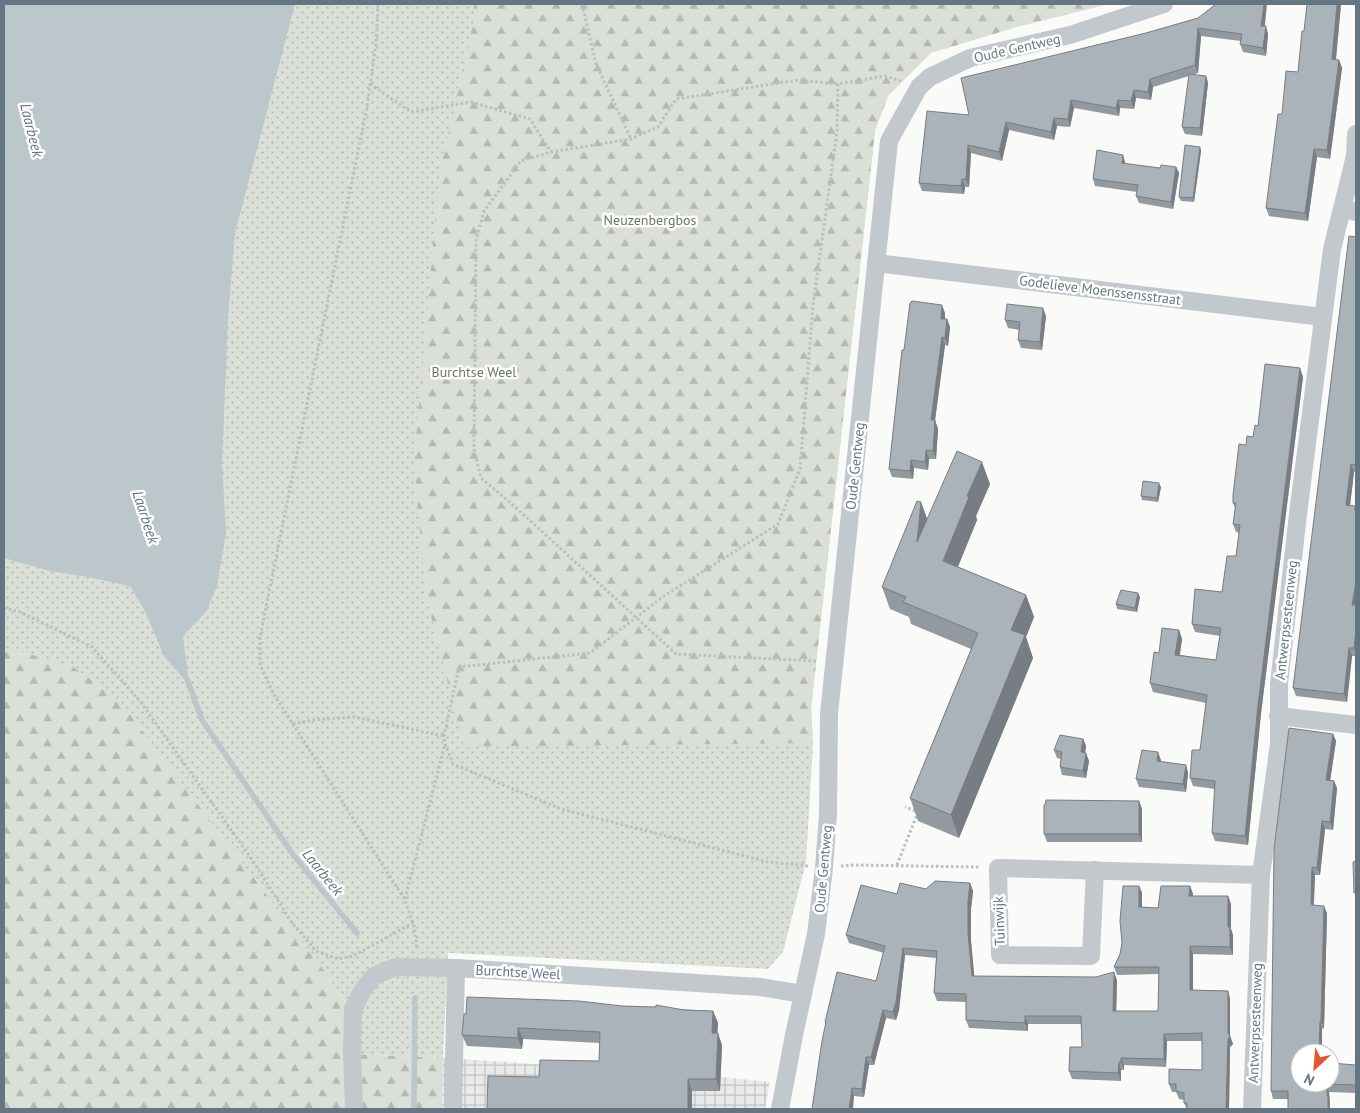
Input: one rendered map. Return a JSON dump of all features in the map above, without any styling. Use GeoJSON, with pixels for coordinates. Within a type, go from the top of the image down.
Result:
{"type":"FeatureCollection","features":[{"type":"Feature","properties":{"kind":"street","name":"Oude Gentweg"},"geometry":{"type":"LineString","coordinates":[[780,1109],[816,934],[824,868],[828,814],[829,714],[889,141],[919,87],[930,77],[970,58],[1070,35],[1164,4]]}},
{"type":"Feature","properties":{"kind":"street","name":"Antwerpsesteenweg"},"geometry":{"type":"LineString","coordinates":[[1252,1109],[1261,875],[1278,744],[1278,684],[1332,249],[1349,210],[1356,134]]}},
{"type":"Feature","properties":{"kind":"street","name":"Godelieve Moenssensstraat"},"geometry":{"type":"LineString","coordinates":[[876,263],[1323,317]]}},
{"type":"Feature","properties":{"kind":"street"},"geometry":{"type":"LineString","coordinates":[[1278,716],[1356,725]]}},
{"type":"Feature","properties":{"kind":"street"},"geometry":{"type":"LineString","coordinates":[[998,868],[1261,875]]}},
{"type":"Feature","properties":{"kind":"street","name":"Tuinwijk"},"geometry":{"type":"LineString","coordinates":[[998,868],[1000,955],[1091,956],[1094,870]]}},
{"type":"Feature","properties":{"kind":"street","name":"Burchtse Weel"},"geometry":{"type":"LineString","coordinates":[[354,1109],[352,1054],[354,1009],[364,988],[374,976],[395,966],[456,968],[760,987],[803,994]]}},
{"type":"Feature","properties":{"kind":"street"},"geometry":{"type":"LineString","coordinates":[[453,1109],[456,968]]}},
{"type":"Feature","properties":{"kind":"path"},"geometry":{"type":"LineString","coordinates":[[378,4],[376,44],[367,107],[260,637],[260,665],[273,694],[405,900],[413,923],[419,967]]}},
{"type":"Feature","properties":{"kind":"path"},"geometry":{"type":"LineString","coordinates":[[582,4],[596,64],[631,139]]}},
{"type":"Feature","properties":{"kind":"path"},"geometry":{"type":"LineString","coordinates":[[834,662],[676,654],[481,478],[474,449],[476,240],[484,210],[521,161],[551,152],[631,139],[658,127],[676,99],[798,80],[838,84],[885,76],[919,87]]}},
{"type":"Feature","properties":{"kind":"path"},"geometry":{"type":"LineString","coordinates":[[370,84],[411,112],[471,102],[530,119],[551,152]]}},
{"type":"Feature","properties":{"kind":"path"},"geometry":{"type":"LineString","coordinates":[[405,900],[444,744],[444,736],[459,667],[590,653],[664,596],[778,524],[800,469],[813,306],[824,237],[837,131],[838,84]]}},
{"type":"Feature","properties":{"kind":"path"},"geometry":{"type":"LineString","coordinates":[[4,608],[20,612],[92,647],[140,702],[253,861],[292,923],[316,952],[338,959],[353,956],[413,923]]}},
{"type":"Feature","properties":{"kind":"path"},"geometry":{"type":"LineString","coordinates":[[292,724],[312,720],[354,717],[444,736]]}},
{"type":"Feature","properties":{"kind":"path"},"geometry":{"type":"LineString","coordinates":[[444,744],[453,764],[561,809],[768,862],[824,868],[854,865],[998,868]]}},
{"type":"Feature","properties":{"kind":"path"},"geometry":{"type":"LineString","coordinates":[[897,865],[918,812],[904,806]]}},
{"type":"Feature","properties":{"kind":"shaded area"},"geometry":{"type":"Polygon","coordinates":[[[443,1058],[693,1074],[770,1082],[765,1109],[442,1109],[443,1058]]]}},
{"type":"Feature","properties":{"kind":"green space","name":"Burchtse Weel"},"geometry":{"type":"Polygon","coordinates":[[[4,4],[872,4],[875,131],[811,709],[813,743],[806,862],[783,952],[768,969],[448,953],[443,1058],[4,1034],[4,4]]]}},
{"type":"Feature","properties":{"kind":"green space","name":"Neuzenbergbos"},"geometry":{"type":"Polygon","coordinates":[[[474,4],[1109,4],[1017,27],[931,53],[888,96],[875,131],[811,709],[813,743],[464,747],[425,592],[414,462],[439,176],[473,23],[474,4]]]}},
{"type":"Feature","properties":{"kind":"green space"},"geometry":{"type":"Polygon","coordinates":[[[4,647],[72,666],[119,700],[353,1009],[352,1054],[443,1058],[442,1109],[4,1109],[4,647]]]}},
{"type":"Feature","properties":{"kind":"water"},"geometry":{"type":"Polygon","coordinates":[[[4,4],[295,4],[235,233],[228,317],[222,464],[226,533],[217,586],[206,612],[183,636],[189,685],[164,656],[145,611],[130,586],[50,571],[4,558],[4,4]]]}},
{"type":"Feature","properties":{"kind":"building"},"geometry":{"type":"Polygon","coordinates":[[[1216,4],[1264,4],[1261,26],[1266,26],[1263,48],[1240,44],[1242,34],[1198,28],[1195,65],[1150,79],[1148,92],[1134,90],[1131,101],[1118,100],[1116,108],[1071,100],[1068,119],[1054,118],[1051,132],[1006,122],[999,152],[968,145],[966,179],[962,179],[961,186],[919,183],[927,111],[969,115],[961,78],[1146,33],[1198,18],[1216,4]]]}},
{"type":"Feature","properties":{"kind":"building"},"geometry":{"type":"Polygon","coordinates":[[[1307,4],[1337,4],[1332,59],[1339,60],[1327,150],[1314,149],[1305,213],[1266,208],[1278,114],[1282,114],[1286,71],[1298,72],[1307,4]]]}},
{"type":"Feature","properties":{"kind":"building"},"geometry":{"type":"Polygon","coordinates":[[[1189,74],[1206,76],[1200,128],[1182,127],[1189,74]]]}},
{"type":"Feature","properties":{"kind":"building"},"geometry":{"type":"Polygon","coordinates":[[[1185,145],[1200,147],[1193,198],[1179,197],[1185,145]]]}},
{"type":"Feature","properties":{"kind":"building"},"geometry":{"type":"Polygon","coordinates":[[[1097,150],[1123,155],[1122,163],[1160,168],[1161,165],[1176,167],[1171,202],[1136,196],[1138,185],[1093,179],[1097,150]]]}},
{"type":"Feature","properties":{"kind":"building"},"geometry":{"type":"Polygon","coordinates":[[[1349,236],[1356,237],[1356,465],[1351,464],[1346,505],[1355,506],[1356,511],[1356,582],[1352,605],[1356,605],[1356,631],[1354,648],[1349,648],[1344,694],[1293,688],[1349,236]]]}},
{"type":"Feature","properties":{"kind":"building"},"geometry":{"type":"Polygon","coordinates":[[[912,301],[942,305],[941,319],[947,319],[945,338],[942,337],[931,420],[935,420],[933,451],[926,450],[925,462],[911,460],[910,471],[889,469],[902,350],[904,350],[910,303],[912,301]]]}},
{"type":"Feature","properties":{"kind":"building"},"geometry":{"type":"Polygon","coordinates":[[[1007,304],[1043,308],[1040,342],[1018,340],[1020,322],[1005,320],[1007,304]]]}},
{"type":"Feature","properties":{"kind":"building"},"geometry":{"type":"Polygon","coordinates":[[[1265,364],[1300,368],[1258,705],[1245,836],[1212,833],[1215,781],[1190,778],[1192,750],[1200,750],[1207,695],[1150,683],[1154,652],[1159,653],[1162,628],[1179,630],[1175,655],[1216,660],[1221,628],[1192,624],[1195,589],[1222,592],[1227,556],[1236,556],[1240,525],[1233,524],[1236,503],[1233,503],[1233,495],[1239,444],[1246,445],[1247,436],[1253,437],[1255,425],[1258,426],[1265,364]]]}},
{"type":"Feature","properties":{"kind":"building"},"geometry":{"type":"Polygon","coordinates":[[[957,451],[982,462],[943,561],[1026,595],[1011,630],[1025,635],[951,815],[910,798],[978,633],[903,602],[906,597],[882,587],[917,501],[921,502],[917,542],[957,451]]]}},
{"type":"Feature","properties":{"kind":"building"},"geometry":{"type":"Polygon","coordinates":[[[1143,481],[1159,483],[1157,498],[1141,496],[1143,481]]]}},
{"type":"Feature","properties":{"kind":"building"},"geometry":{"type":"Polygon","coordinates":[[[1121,590],[1138,593],[1135,608],[1116,604],[1121,590]]]}},
{"type":"Feature","properties":{"kind":"building"},"geometry":{"type":"Polygon","coordinates":[[[1289,728],[1333,734],[1326,780],[1334,781],[1330,822],[1322,821],[1317,868],[1312,867],[1311,903],[1312,905],[1324,906],[1319,1043],[1290,1043],[1290,1093],[1327,1093],[1328,1109],[1288,1109],[1288,1091],[1271,1091],[1274,849],[1289,728]]]}},
{"type":"Feature","properties":{"kind":"building"},"geometry":{"type":"Polygon","coordinates":[[[1060,735],[1083,739],[1081,752],[1086,753],[1083,771],[1060,767],[1062,752],[1054,750],[1060,735]]]}},
{"type":"Feature","properties":{"kind":"building"},"geometry":{"type":"Polygon","coordinates":[[[1142,750],[1158,752],[1157,761],[1186,765],[1183,784],[1136,779],[1142,750]]]}},
{"type":"Feature","properties":{"kind":"building"},"geometry":{"type":"Polygon","coordinates":[[[1046,800],[1139,801],[1139,834],[1044,834],[1044,805],[1046,800]]]}},
{"type":"Feature","properties":{"kind":"building"},"geometry":{"type":"Polygon","coordinates":[[[1356,861],[1356,893],[1354,893],[1353,862],[1356,861]]]}},
{"type":"Feature","properties":{"kind":"building"},"geometry":{"type":"Polygon","coordinates":[[[935,881],[970,883],[968,933],[972,976],[1096,977],[1114,972],[1113,1011],[1158,1011],[1159,967],[1114,967],[1120,954],[1122,943],[1120,921],[1123,886],[1139,886],[1139,907],[1158,908],[1161,886],[1190,886],[1189,896],[1228,896],[1230,947],[1190,946],[1190,990],[1228,991],[1228,1033],[1230,1036],[1228,1039],[1226,1109],[1187,1109],[1187,1103],[1184,1103],[1184,1093],[1176,1091],[1176,1084],[1169,1084],[1169,1069],[1202,1070],[1202,1033],[1164,1034],[1164,1059],[1121,1058],[1118,1073],[1069,1071],[1070,1047],[1082,1047],[1081,1016],[1025,1016],[1025,1023],[966,1020],[966,994],[934,993],[937,951],[903,948],[896,1002],[893,1012],[883,1010],[871,1057],[866,1057],[862,1089],[852,1088],[849,1109],[812,1109],[825,1022],[837,972],[876,981],[885,946],[846,935],[861,885],[897,894],[900,883],[926,889],[935,881]]]}},
{"type":"Feature","properties":{"kind":"building"},"geometry":{"type":"Polygon","coordinates":[[[467,997],[579,1001],[622,1006],[656,1007],[656,1005],[684,1010],[713,1011],[712,1033],[718,1033],[716,1079],[688,1079],[688,1109],[487,1109],[488,1076],[539,1077],[540,1060],[599,1061],[600,1032],[518,1028],[518,1038],[462,1035],[467,997]]]}},
{"type":"Feature","properties":{"kind":"building"},"geometry":{"type":"Polygon","coordinates":[[[1340,1064],[1356,1065],[1356,1085],[1340,1084],[1340,1064]]]}},
{"type":"Feature","properties":{"kind":"waterway","name":"Laarbeek"},"geometry":{"type":"LineString","coordinates":[[187,679],[202,720],[294,856],[357,933]]}},
{"type":"Feature","properties":{"kind":"waterway","name":"Laarbeek"},"geometry":{"type":"LineString","coordinates":[[414,1109],[415,998]]}}]}
